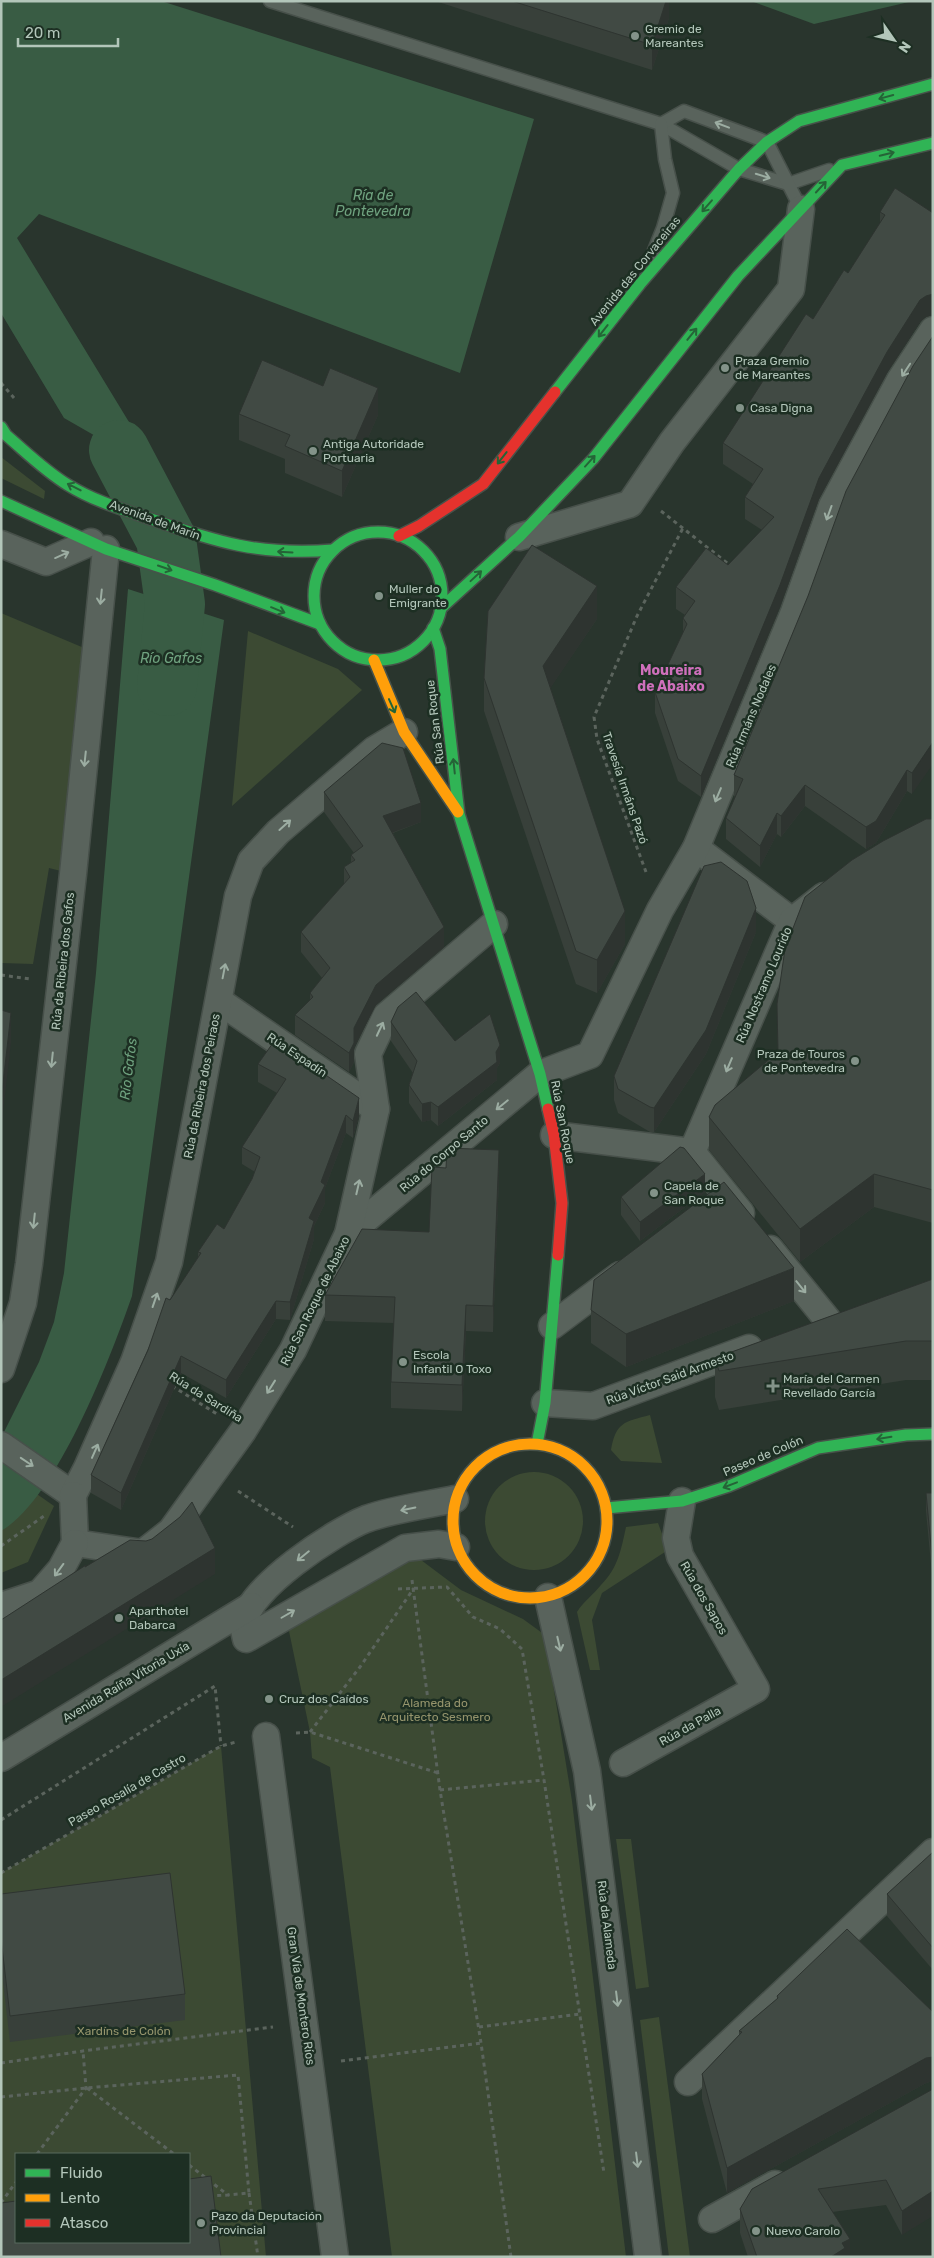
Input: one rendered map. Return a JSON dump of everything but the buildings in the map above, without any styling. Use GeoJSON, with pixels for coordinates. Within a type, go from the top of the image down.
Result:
{"type":"FeatureCollection","features":[{"type":"Feature","properties":{"kind":"main road","name":"Avenida das Corvaceiras"},"geometry":{"type":"LineString","coordinates":[[398,536],[419,526],[483,484],[640,284],[739,169],[767,142],[800,121],[933,84]]}},
{"type":"Feature","properties":{"kind":"main road"},"geometry":{"type":"LineString","coordinates":[[440,610],[519,536],[593,459],[738,276],[842,165],[933,143]]}},
{"type":"Feature","properties":{"kind":"main road","name":"Avenida de Marín"},"geometry":{"type":"LineString","coordinates":[[1,427],[6,436],[68,485],[118,508],[199,537],[232,546],[255,550],[307,553],[333,550]]}},
{"type":"Feature","properties":{"kind":"main road"},"geometry":{"type":"LineString","coordinates":[[1,501],[108,548],[320,624]]}},
{"type":"Feature","properties":{"kind":"main road"},"geometry":{"type":"LineString","coordinates":[[381,532],[398,536],[415,544],[428,556],[437,573],[441,591],[440,610],[433,628],[422,642],[408,652],[392,659],[374,660],[358,657],[342,650],[329,638],[320,624],[314,605],[315,585],[321,566],[333,550],[347,540],[364,533],[381,532]]}},
{"type":"Feature","properties":{"kind":"main road","name":"Rúa San Roque"},"geometry":{"type":"LineString","coordinates":[[433,628],[440,649],[460,814],[540,1074],[554,1135],[562,1203],[545,1403],[537,1444]]}},
{"type":"Feature","properties":{"kind":"main road","name":"Rúa San Roque"},"geometry":{"type":"LineString","coordinates":[[374,660],[404,732],[460,814]]}},
{"type":"Feature","properties":{"kind":"main road","name":"Paseo de Colón"},"geometry":{"type":"LineString","coordinates":[[606,1508],[682,1501],[729,1486],[818,1448],[906,1434],[933,1434]]}},
{"type":"Feature","properties":{"kind":"main road"},"geometry":{"type":"LineString","coordinates":[[537,1444],[557,1449],[575,1458],[589,1472],[600,1489],[606,1508],[606,1528],[603,1546],[594,1564],[582,1579],[566,1590],[548,1597],[529,1599],[510,1596],[492,1589],[477,1578],[464,1564],[456,1546],[452,1515],[463,1483],[473,1469],[486,1457],[502,1449],[519,1445],[537,1444]]}},
{"type":"Feature","properties":{"kind":"street"},"geometry":{"type":"LineString","coordinates":[[519,536],[630,504],[672,442],[790,289],[801,210]]}},
{"type":"Feature","properties":{"kind":"street","name":"Rúa Irmáns Nodales"},"geometry":{"type":"LineString","coordinates":[[540,1074],[590,1055],[660,910],[696,848],[794,612],[832,506],[900,380],[933,330]]}},
{"type":"Feature","properties":{"kind":"street"},"geometry":{"type":"LineString","coordinates":[[1,544],[46,562],[108,548]]}},
{"type":"Feature","properties":{"kind":"street","name":"Rúa da Ribeira dos Gafos"},"geometry":{"type":"LineString","coordinates":[[1,1369],[23,1303],[29,1264],[108,548]]}},
{"type":"Feature","properties":{"kind":"street","name":"Rúa da Ribeira dos Peiraos"},"geometry":{"type":"LineString","coordinates":[[63,1487],[87,1468],[134,1362],[169,1262],[238,896],[251,861],[278,832],[323,792],[374,750],[404,732]]}},
{"type":"Feature","properties":{"kind":"street"},"geometry":{"type":"LineString","coordinates":[[696,848],[792,922]]}},
{"type":"Feature","properties":{"kind":"street","name":"Rúa Nostramo Lourido"},"geometry":{"type":"LineString","coordinates":[[692,1152],[792,922],[843,881]]}},
{"type":"Feature","properties":{"kind":"street","name":"Rúa San Roque de Abaixo"},"geometry":{"type":"LineString","coordinates":[[75,1544],[144,1553],[171,1531],[243,1431],[293,1350],[348,1234],[376,1109],[368,1054],[386,1016],[494,924]]}},
{"type":"Feature","properties":{"kind":"street","name":"Rúa Espadín"},"geometry":{"type":"LineString","coordinates":[[218,1001],[376,1109]]}},
{"type":"Feature","properties":{"kind":"street","name":"Rúa do Corpo Santo"},"geometry":{"type":"LineString","coordinates":[[348,1234],[540,1074]]}},
{"type":"Feature","properties":{"kind":"street"},"geometry":{"type":"LineString","coordinates":[[554,1135],[692,1152],[719,1201],[827,1319]]}},
{"type":"Feature","properties":{"kind":"street"},"geometry":{"type":"LineString","coordinates":[[552,1326],[639,1261]]}},
{"type":"Feature","properties":{"kind":"street"},"geometry":{"type":"LineString","coordinates":[[800,1329],[853,1309]]}},
{"type":"Feature","properties":{"kind":"street","name":"Rúa Víctor Said Armesto"},"geometry":{"type":"LineString","coordinates":[[545,1403],[593,1406],[772,1340]]}},
{"type":"Feature","properties":{"kind":"street"},"geometry":{"type":"LineString","coordinates":[[1,1445],[63,1487],[75,1544],[61,1569],[40,1593],[1,1606]]}},
{"type":"Feature","properties":{"kind":"street","name":"Avenida Raíña Vitoria Uxía"},"geometry":{"type":"LineString","coordinates":[[1,1758],[251,1606],[274,1580],[319,1544],[343,1529],[368,1518],[456,1499]]}},
{"type":"Feature","properties":{"kind":"street","name":"Rúa dos Sapos"},"geometry":{"type":"LineString","coordinates":[[682,1501],[676,1538],[680,1556],[756,1689]]}},
{"type":"Feature","properties":{"kind":"street","name":"Avenida Raíña Vitoria Uxía"},"geometry":{"type":"LineString","coordinates":[[251,1606],[244,1622],[246,1639],[405,1548],[439,1544],[456,1546]]}},
{"type":"Feature","properties":{"kind":"street","name":"Rúa da Alameda"},"geometry":{"type":"LineString","coordinates":[[548,1597],[587,1771],[648,2257]]}},
{"type":"Feature","properties":{"kind":"street","name":"Rúa da Palla"},"geometry":{"type":"LineString","coordinates":[[623,1763],[756,1689]]}},
{"type":"Feature","properties":{"kind":"street","name":"Gran Vía de Montero Ríos"},"geometry":{"type":"LineString","coordinates":[[266,1736],[335,2257]]}},
{"type":"Feature","properties":{"kind":"street"},"geometry":{"type":"LineString","coordinates":[[688,2082],[933,1852]]}},
{"type":"Feature","properties":{"kind":"street"},"geometry":{"type":"LineString","coordinates":[[712,2219],[797,2172]]}},
{"type":"Feature","properties":{"kind":"lane"},"geometry":{"type":"LineString","coordinates":[[270,1],[661,124],[739,169],[788,184],[842,165]]}},
{"type":"Feature","properties":{"kind":"lane"},"geometry":{"type":"LineString","coordinates":[[661,124],[684,111],[767,142],[801,210]]}},
{"type":"Feature","properties":{"kind":"lane"},"geometry":{"type":"LineString","coordinates":[[640,284],[663,228],[673,193],[665,159],[661,124]]}},
{"type":"Feature","properties":{"kind":"path"},"geometry":{"type":"LineString","coordinates":[[638,493],[738,571]]}},
{"type":"Feature","properties":{"kind":"path","name":"Travesía Irmáns Pazó"},"geometry":{"type":"LineString","coordinates":[[660,910],[597,739],[594,717],[637,616],[683,528]]}},
{"type":"Feature","properties":{"kind":"path","name":"Rúa da Sardiña"},"geometry":{"type":"LineString","coordinates":[[134,1362],[243,1431]]}},
{"type":"Feature","properties":{"kind":"path"},"geometry":{"type":"LineString","coordinates":[[212,1475],[319,1544]]}},
{"type":"Feature","properties":{"kind":"path"},"geometry":{"type":"LineString","coordinates":[[1,1546],[63,1487]]}},
{"type":"Feature","properties":{"kind":"path"},"geometry":{"type":"LineString","coordinates":[[405,1548],[414,1587],[440,1790],[481,2042],[511,2257]]}},
{"type":"Feature","properties":{"kind":"path"},"geometry":{"type":"LineString","coordinates":[[414,1587],[360,1667],[310,1732],[438,1774]]}},
{"type":"Feature","properties":{"kind":"path"},"geometry":{"type":"LineString","coordinates":[[395,1590],[414,1587],[447,1587],[473,1617],[500,1629],[522,1649],[605,2179]]}},
{"type":"Feature","properties":{"kind":"path"},"geometry":{"type":"LineString","coordinates":[[1,1820],[215,1686],[221,1746]]}},
{"type":"Feature","properties":{"kind":"path","name":"Paseo Rosalía de Castro"},"geometry":{"type":"LineString","coordinates":[[1,1873],[221,1746],[266,1736],[310,1732]]}},
{"type":"Feature","properties":{"kind":"path"},"geometry":{"type":"LineString","coordinates":[[440,1790],[544,1780]]}},
{"type":"Feature","properties":{"kind":"path"},"geometry":{"type":"LineString","coordinates":[[478,2027],[580,2014]]}},
{"type":"Feature","properties":{"kind":"path"},"geometry":{"type":"LineString","coordinates":[[1,2063],[83,2050],[304,2024]]}},
{"type":"Feature","properties":{"kind":"path"},"geometry":{"type":"LineString","coordinates":[[311,2065],[481,2042]]}},
{"type":"Feature","properties":{"kind":"path"},"geometry":{"type":"LineString","coordinates":[[38,2153],[86,2088],[83,2050]]}},
{"type":"Feature","properties":{"kind":"path"},"geometry":{"type":"LineString","coordinates":[[1,2097],[238,2075],[249,2193],[258,2257]]}},
{"type":"Feature","properties":{"kind":"path"},"geometry":{"type":"LineString","coordinates":[[86,2088],[173,2153]]}},
{"type":"Feature","properties":{"kind":"path"},"geometry":{"type":"LineString","coordinates":[[190,2166],[228,2195]]}},
{"type":"Feature","properties":{"kind":"path"},"geometry":{"type":"LineString","coordinates":[[1,2203],[15,2183]]}},
{"type":"Feature","properties":{"kind":"path"},"geometry":{"type":"LineString","coordinates":[[208,2196],[249,2193]]}},
{"type":"Feature","properties":{"kind":"green space"},"geometry":{"type":"Polygon","coordinates":[[[1,457],[45,491],[44,499],[1,478],[1,457]]]}},
{"type":"Feature","properties":{"kind":"green space"},"geometry":{"type":"Polygon","coordinates":[[[1,613],[96,653],[73,874],[49,868],[33,964],[1,963],[1,613]]]}},
{"type":"Feature","properties":{"kind":"green space"},"geometry":{"type":"Polygon","coordinates":[[[248,631],[338,669],[362,690],[232,806],[248,631]]]}},
{"type":"Feature","properties":{"kind":"green space"},"geometry":{"type":"Polygon","coordinates":[[[650,1415],[662,1463],[621,1461],[611,1450],[619,1428],[634,1419],[650,1415]]]}},
{"type":"Feature","properties":{"kind":"green space"},"geometry":{"type":"Polygon","coordinates":[[[1,1469],[54,1506],[28,1562],[1,1573],[1,1469]]]}},
{"type":"Feature","properties":{"kind":"green space"},"geometry":{"type":"Polygon","coordinates":[[[534,1472],[553,1476],[569,1486],[579,1502],[583,1521],[579,1540],[569,1556],[553,1566],[534,1570],[515,1566],[499,1556],[489,1540],[485,1521],[489,1502],[499,1486],[515,1476],[534,1472]]]}},
{"type":"Feature","properties":{"kind":"green space"},"geometry":{"type":"Polygon","coordinates":[[[658,1523],[668,1550],[602,1593],[592,1620],[600,1670],[590,1670],[577,1612],[607,1579],[615,1565],[626,1527],[658,1523]]]}},
{"type":"Feature","properties":{"kind":"green space","name":"Alameda do Arquitecto Sesmero"},"geometry":{"type":"Polygon","coordinates":[[[397,1542],[461,1590],[523,1619],[545,1635],[572,1801],[626,2257],[392,2257],[330,1767],[312,1758],[310,1732],[285,1612],[397,1542]]]}},
{"type":"Feature","properties":{"kind":"green space","name":"Xardíns de Colón"},"geometry":{"type":"Polygon","coordinates":[[[221,1746],[266,2257],[1,2257],[1,1873],[221,1746]]]}},
{"type":"Feature","properties":{"kind":"green space"},"geometry":{"type":"Polygon","coordinates":[[[616,1839],[631,1839],[649,1987],[636,1989],[616,1839]]]}},
{"type":"Feature","properties":{"kind":"green space"},"geometry":{"type":"Polygon","coordinates":[[[659,2017],[690,2257],[669,2257],[640,2020],[659,2017]]]}},
{"type":"Feature","properties":{"kind":"water","name":"Ría de Pontevedra"},"geometry":{"type":"Polygon","coordinates":[[[1,1],[161,1],[534,119],[460,373],[39,214],[17,238],[160,473],[64,418],[1,313],[1,1]]]}},
{"type":"Feature","properties":{"kind":"water"},"geometry":{"type":"Polygon","coordinates":[[[751,1],[933,2],[909,2],[814,24],[751,1]]]}},
{"type":"Feature","properties":{"kind":"water","name":"Río Gafos"},"geometry":{"type":"Polygon","coordinates":[[[128,589],[224,620],[132,1296],[111,1354],[80,1424],[62,1458],[42,1489],[22,1514],[1,1531],[1,1438],[39,1362],[54,1322],[64,1273],[96,973],[128,589]]]}},
{"type":"Feature","properties":{"kind":"waterway","name":"Río Gafos"},"geometry":{"type":"LineString","coordinates":[[119,450],[166,539],[175,604],[167,686]]}},
{"type":"Feature","properties":{"kind":"traffic: fast"},"geometry":{"type":"LineString","coordinates":[[555,392],[640,284],[739,169],[767,142],[799,121],[933,84]]}},
{"type":"Feature","properties":{"kind":"traffic: fast"},"geometry":{"type":"LineString","coordinates":[[440,609],[519,537],[593,459],[738,276],[842,165],[933,143]]}},
{"type":"Feature","properties":{"kind":"traffic: fast"},"geometry":{"type":"LineString","coordinates":[[1,427],[6,435],[60,480],[97,500],[117,508],[195,534],[239,545],[283,551],[333,550]]}},
{"type":"Feature","properties":{"kind":"traffic: fast"},"geometry":{"type":"LineString","coordinates":[[1,501],[106,549],[215,585],[320,624]]}},
{"type":"Feature","properties":{"kind":"traffic: fast"},"geometry":{"type":"LineString","coordinates":[[378,532],[402,537],[423,551],[437,572],[442,596],[437,620],[423,641],[402,655],[378,660],[354,655],[333,641],[319,620],[314,596],[319,572],[333,551],[354,537],[378,532]]}},
{"type":"Feature","properties":{"kind":"traffic: fast"},"geometry":{"type":"LineString","coordinates":[[433,628],[440,649],[459,814],[540,1074],[548,1109]]}},
{"type":"Feature","properties":{"kind":"traffic: fast"},"geometry":{"type":"LineString","coordinates":[[537,1444],[545,1403],[558,1255]]}},
{"type":"Feature","properties":{"kind":"traffic: fast"},"geometry":{"type":"LineString","coordinates":[[606,1508],[682,1501],[729,1486],[818,1448],[906,1435],[933,1434]]}},
{"type":"Feature","properties":{"kind":"traffic: slow"},"geometry":{"type":"LineString","coordinates":[[374,660],[404,732],[458,812]]}},
{"type":"Feature","properties":{"kind":"traffic: slow"},"geometry":{"type":"LineString","coordinates":[[530,1444],[545,1445],[559,1450],[573,1457],[584,1467],[594,1478],[601,1492],[606,1506],[607,1521],[606,1536],[601,1550],[594,1564],[584,1575],[573,1585],[559,1592],[545,1597],[530,1598],[515,1597],[501,1592],[487,1585],[476,1575],[466,1564],[459,1550],[454,1536],[453,1521],[454,1506],[459,1492],[466,1478],[476,1467],[487,1457],[501,1450],[515,1445],[530,1444]]}},
{"type":"Feature","properties":{"kind":"traffic: jam"},"geometry":{"type":"LineString","coordinates":[[399,536],[419,526],[483,484],[555,392]]}},
{"type":"Feature","properties":{"kind":"traffic: jam"},"geometry":{"type":"LineString","coordinates":[[548,1109],[554,1135],[562,1203],[558,1255]]}},
{"type":"Feature","properties":{"kind":"place","name":"Gremio de Mareantes"},"geometry":{"type":"Point","coordinates":[635,36]}},
{"type":"Feature","properties":{"kind":"place","name":"Praza Gremio de Mareantes"},"geometry":{"type":"Point","coordinates":[725,368]}},
{"type":"Feature","properties":{"kind":"place","name":"Casa Digna"},"geometry":{"type":"Point","coordinates":[740,408]}},
{"type":"Feature","properties":{"kind":"place","name":"Antiga Autoridade Portuaria"},"geometry":{"type":"Point","coordinates":[313,451]}},
{"type":"Feature","properties":{"kind":"place","name":"Muller do Emigrante"},"geometry":{"type":"Point","coordinates":[379,596]}},
{"type":"Feature","properties":{"kind":"place","name":"Praza de Touros de Pontevedra"},"geometry":{"type":"Point","coordinates":[855,1061]}},
{"type":"Feature","properties":{"kind":"place","name":"Capela de San Roque"},"geometry":{"type":"Point","coordinates":[654,1193]}},
{"type":"Feature","properties":{"kind":"place","name":"Escola Infantil O Toxo"},"geometry":{"type":"Point","coordinates":[403,1362]}},
{"type":"Feature","properties":{"kind":"place","name":"María del Carmen Revellado García"},"geometry":{"type":"Point","coordinates":[773,1386]}},
{"type":"Feature","properties":{"kind":"place","name":"Aparthotel Dabarca"},"geometry":{"type":"Point","coordinates":[119,1618]}},
{"type":"Feature","properties":{"kind":"place","name":"Cruz dos Caídos"},"geometry":{"type":"Point","coordinates":[269,1699]}},
{"type":"Feature","properties":{"kind":"place","name":"Pazo da Deputación Provincial"},"geometry":{"type":"Point","coordinates":[201,2223]}},
{"type":"Feature","properties":{"kind":"place","name":"Nuevo Carolo"},"geometry":{"type":"Point","coordinates":[756,2231]}},
{"type":"Feature","properties":{"kind":"district","name":"Moureira de Abaixo"},"geometry":{"type":"Point","coordinates":[671,678]}}]}
